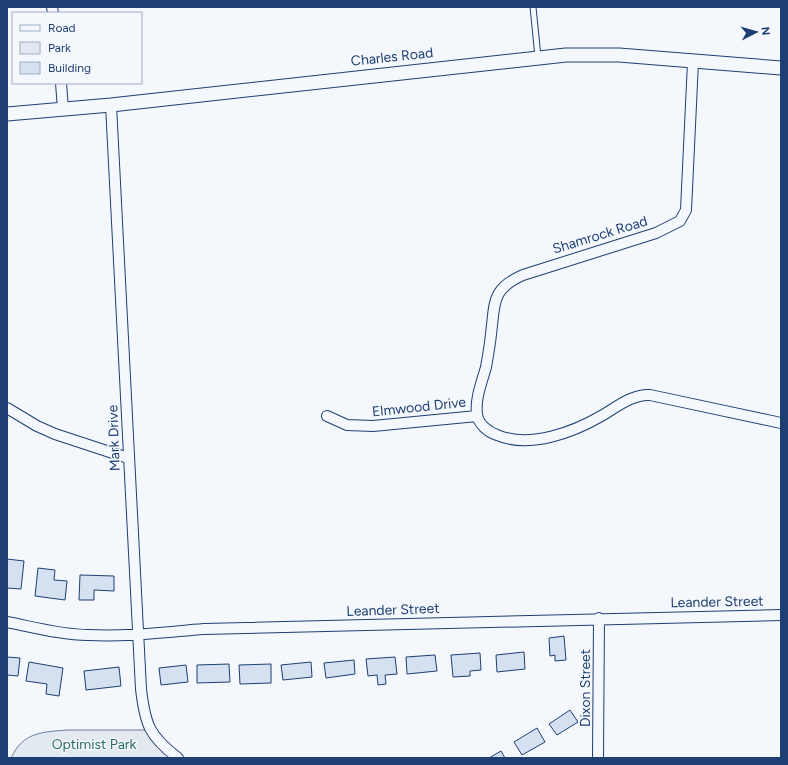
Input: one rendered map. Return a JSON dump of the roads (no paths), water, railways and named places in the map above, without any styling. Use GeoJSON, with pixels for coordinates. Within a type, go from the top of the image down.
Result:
{"type":"FeatureCollection","features":[{"type":"Feature","properties":{"kind":"street","name":"Charles Road"},"geometry":{"type":"LineString","coordinates":[[7,114],[111,105],[566,55],[619,55],[781,68]]}},
{"type":"Feature","properties":{"kind":"street","name":"Shamrock Road"},"geometry":{"type":"LineString","coordinates":[[477,416],[477,400],[490,343],[495,304],[497,295],[501,289],[513,279],[523,275],[656,233],[680,221],[686,210],[693,62]]}},
{"type":"Feature","properties":{"kind":"street"},"geometry":{"type":"LineString","coordinates":[[60,84],[63,109]]}},
{"type":"Feature","properties":{"kind":"street","name":"Mark Drive"},"geometry":{"type":"LineString","coordinates":[[111,105],[141,689],[144,712],[150,730],[165,747],[178,758]]}},
{"type":"Feature","properties":{"kind":"street","name":"Elmwood Drive"},"geometry":{"type":"LineString","coordinates":[[327,416],[347,425],[373,426],[477,416],[481,424],[492,434],[505,439],[519,440],[541,438],[569,431],[597,418],[634,397],[650,395],[781,423]]}},
{"type":"Feature","properties":{"kind":"street"},"geometry":{"type":"LineString","coordinates":[[7,408],[37,426],[55,434],[128,458]]}},
{"type":"Feature","properties":{"kind":"street","name":"Leander Street"},"geometry":{"type":"LineString","coordinates":[[7,622],[88,636],[204,629],[781,614]]}},
{"type":"Feature","properties":{"kind":"street","name":"Dixon Street"},"geometry":{"type":"LineString","coordinates":[[598,758],[599,618]]}},
{"type":"Feature","properties":{"kind":"lane"},"geometry":{"type":"LineString","coordinates":[[533,7],[538,58]]}},
{"type":"Feature","properties":{"kind":"park label","name":"Optimist Park"},"geometry":{"type":"Point","coordinates":[94,744]}}]}
